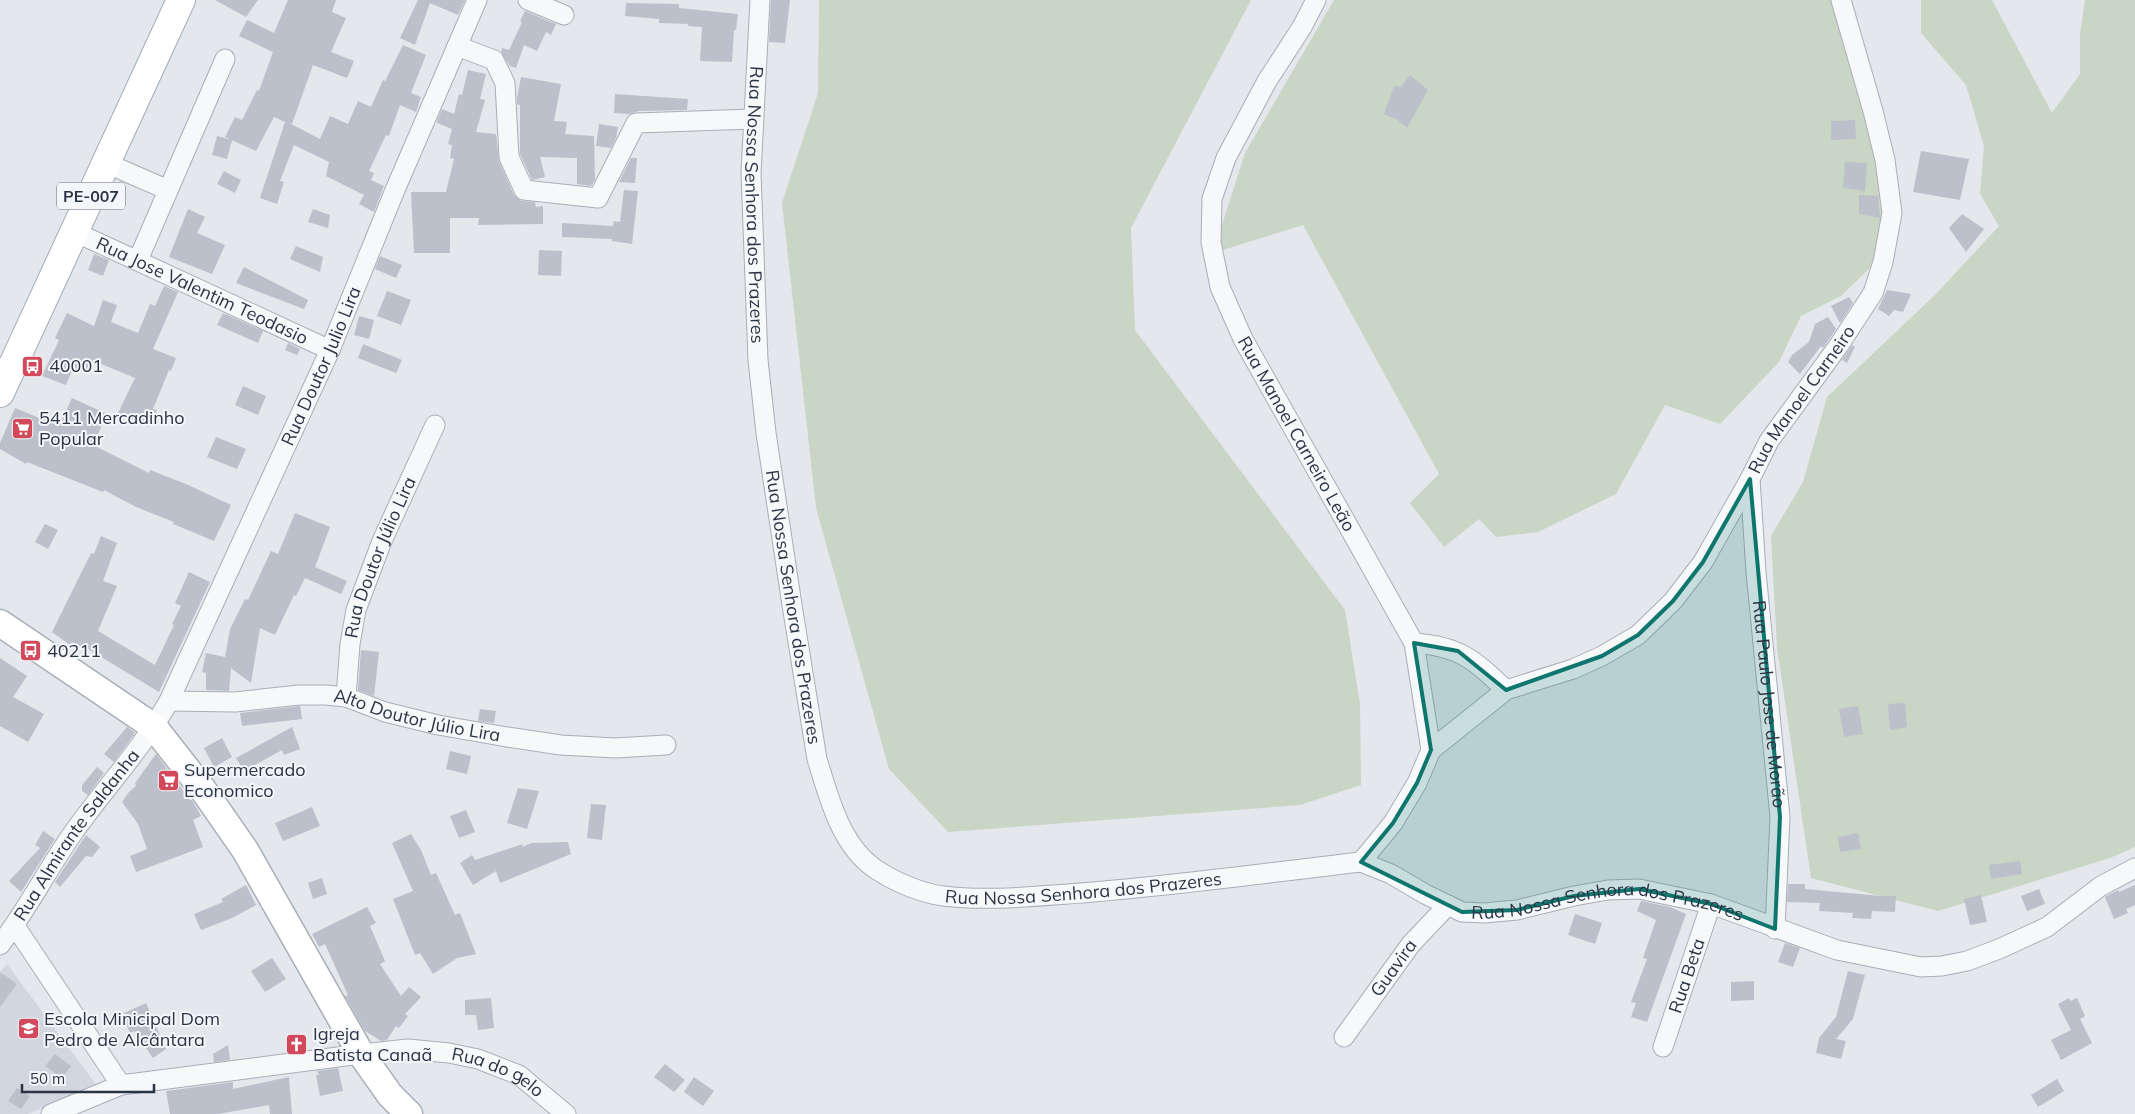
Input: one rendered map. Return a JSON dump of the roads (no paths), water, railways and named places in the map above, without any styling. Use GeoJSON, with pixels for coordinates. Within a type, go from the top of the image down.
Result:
{"type":"FeatureCollection","features":[{"type":"Feature","properties":{"kind":"main road","name":"PE-007"},"geometry":{"type":"LineString","coordinates":[[0,393],[182,0]]}},
{"type":"Feature","properties":{"kind":"main road"},"geometry":{"type":"LineString","coordinates":[[0,623],[154,727],[204,791],[245,850],[361,1054],[390,1095],[409,1114]]}},
{"type":"Feature","properties":{"kind":"street","name":"Rua Doutor Julio Lira"},"geometry":{"type":"LineString","coordinates":[[154,727],[169,701],[330,350],[395,190],[477,0]]}},
{"type":"Feature","properties":{"kind":"street"},"geometry":{"type":"LineString","coordinates":[[528,0],[564,15]]}},
{"type":"Feature","properties":{"kind":"street","name":"Rua Nossa Senhora dos Prazeres"},"geometry":{"type":"LineString","coordinates":[[760,0],[751,173],[758,360],[766,433],[817,759],[827,792],[841,827],[856,852],[876,870],[903,884],[942,896],[983,898],[1125,890],[1361,862],[1391,874],[1462,912],[1484,913],[1517,910],[1608,890],[1639,889],[1711,904],[1775,929],[1837,950],[1922,967],[1942,966],[1967,960],[1999,949],[2047,927],[2101,886],[2135,868]]}},
{"type":"Feature","properties":{"kind":"street","name":"Rua Manoel Carneiro Leão"},"geometry":{"type":"LineString","coordinates":[[1316,0],[1302,27],[1267,82],[1226,158],[1212,199],[1211,242],[1220,287],[1243,339],[1414,643],[1431,750]]}},
{"type":"Feature","properties":{"kind":"street","name":"Rua Manoel Carneiro"},"geometry":{"type":"LineString","coordinates":[[1431,750],[1506,690],[1573,669],[1602,656],[1638,635],[1673,601],[1703,562],[1750,479],[1769,441],[1839,345],[1873,293],[1883,262],[1892,213],[1885,160],[1873,111],[1840,0]]}},
{"type":"Feature","properties":{"kind":"street"},"geometry":{"type":"LineString","coordinates":[[457,46],[494,60],[505,83],[509,157],[524,190],[598,198],[636,123],[753,119]]}},
{"type":"Feature","properties":{"kind":"street"},"geometry":{"type":"LineString","coordinates":[[138,260],[225,59]]}},
{"type":"Feature","properties":{"kind":"street"},"geometry":{"type":"LineString","coordinates":[[106,162],[168,190]]}},
{"type":"Feature","properties":{"kind":"street","name":"Rua Jose Valentim Teodasio"},"geometry":{"type":"LineString","coordinates":[[75,232],[330,350]]}},
{"type":"Feature","properties":{"kind":"street","name":"Rua Doutor Júlio Lira"},"geometry":{"type":"LineString","coordinates":[[346,697],[350,644],[356,610],[382,541],[435,425]]}},
{"type":"Feature","properties":{"kind":"street","name":"Rua Paulo Jose de Morão"},"geometry":{"type":"LineString","coordinates":[[1750,479],[1756,572],[1780,817],[1775,929]]}},
{"type":"Feature","properties":{"kind":"street"},"geometry":{"type":"LineString","coordinates":[[1414,643],[1432,644],[1458,651],[1479,665],[1506,690]]}},
{"type":"Feature","properties":{"kind":"street","name":"Alto Doutor Júlio Lira"},"geometry":{"type":"LineString","coordinates":[[169,701],[235,702],[299,695],[346,697],[385,712],[438,725],[507,737],[561,745],[597,747],[666,745]]}},
{"type":"Feature","properties":{"kind":"street","name":"Rua Almirante Saldanha"},"geometry":{"type":"LineString","coordinates":[[0,945],[15,926],[73,834],[154,727]]}},
{"type":"Feature","properties":{"kind":"street"},"geometry":{"type":"LineString","coordinates":[[1361,862],[1393,823],[1417,783],[1431,750]]}},
{"type":"Feature","properties":{"kind":"street","name":"Rua Beta"},"geometry":{"type":"LineString","coordinates":[[1663,1047],[1711,904]]}},
{"type":"Feature","properties":{"kind":"street","name":"Guavira"},"geometry":{"type":"LineString","coordinates":[[1344,1037],[1411,944],[1448,905]]}},
{"type":"Feature","properties":{"kind":"street"},"geometry":{"type":"LineString","coordinates":[[15,926],[121,1085]]}},
{"type":"Feature","properties":{"kind":"street","name":"Rua do gelo"},"geometry":{"type":"LineString","coordinates":[[51,1114],[121,1085],[361,1054],[408,1050],[449,1053],[478,1059],[519,1076],[566,1114]]}},
{"type":"Feature","properties":{"kind":"place","name":"40001"},"geometry":{"type":"Point","coordinates":[33,366]}},
{"type":"Feature","properties":{"kind":"place","name":"5411 Mercadinho Popular"},"geometry":{"type":"Point","coordinates":[23,428]}},
{"type":"Feature","properties":{"kind":"place","name":"40211"},"geometry":{"type":"Point","coordinates":[31,651]}},
{"type":"Feature","properties":{"kind":"place","name":"Supermercado Economico"},"geometry":{"type":"Point","coordinates":[168,780]}},
{"type":"Feature","properties":{"kind":"place","name":"Escola Minicipal Dom Pedro de Alcântara"},"geometry":{"type":"Point","coordinates":[28,1029]}},
{"type":"Feature","properties":{"kind":"place","name":"Igreja Batista Canaã"},"geometry":{"type":"Point","coordinates":[297,1044]}}]}
